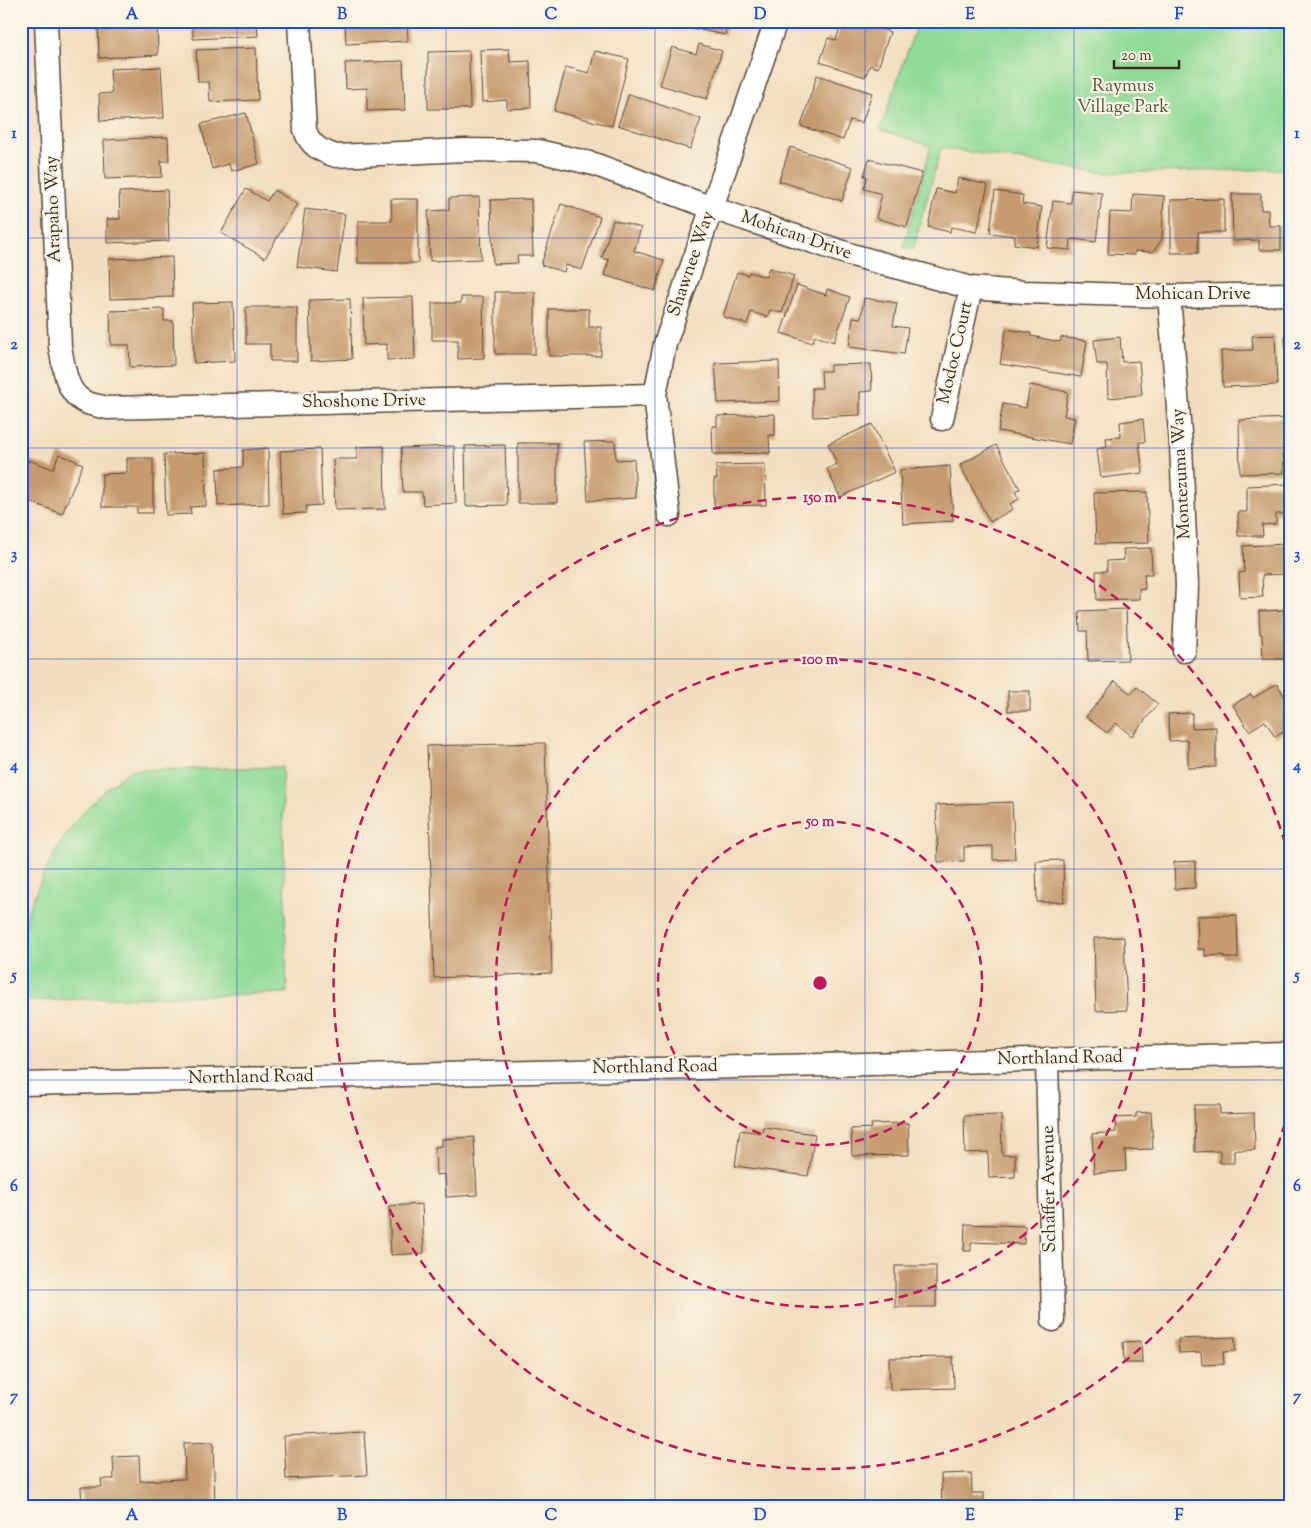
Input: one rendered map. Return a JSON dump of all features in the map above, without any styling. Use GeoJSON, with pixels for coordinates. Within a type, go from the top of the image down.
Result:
{"type":"FeatureCollection","features":[{"type":"Feature","properties":{"kind":"street","name":"Arapaho Way"},"geometry":{"type":"LineString","coordinates":[[46,21],[60,347],[68,384],[75,394]]}},
{"type":"Feature","properties":{"kind":"street","name":"Mohican Drive"},"geometry":{"type":"LineString","coordinates":[[299,21],[305,130],[307,137],[320,150],[336,156],[466,150],[538,151],[594,164],[712,208],[852,255],[971,288],[1024,292],[1169,296],[1290,294]]}},
{"type":"Feature","properties":{"kind":"street","name":"Shawnee Way"},"geometry":{"type":"LineString","coordinates":[[669,515],[656,395],[665,344],[776,21]]}},
{"type":"Feature","properties":{"kind":"street","name":"Modoc Court"},"geometry":{"type":"LineString","coordinates":[[942,419],[971,288]]}},
{"type":"Feature","properties":{"kind":"street","name":"Montezuma Way"},"geometry":{"type":"LineString","coordinates":[[1169,296],[1182,464],[1187,586],[1184,651]]}},
{"type":"Feature","properties":{"kind":"street","name":"Shoshone Drive"},"geometry":{"type":"LineString","coordinates":[[75,394],[84,402],[107,408],[656,395]]}},
{"type":"Feature","properties":{"kind":"street","name":"Northland Road"},"geometry":{"type":"LineString","coordinates":[[21,1084],[1290,1054]]}},
{"type":"Feature","properties":{"kind":"street","name":"Schaffer Avenue"},"geometry":{"type":"LineString","coordinates":[[1047,1059],[1053,1320]]}},
{"type":"Feature","properties":{"kind":"green space","name":"Raymus Village Park"},"geometry":{"type":"Polygon","coordinates":[[[918,21],[1290,21],[1290,169],[1105,173],[941,148],[913,250],[903,248],[931,146],[880,130],[918,21]]]}},
{"type":"Feature","properties":{"kind":"green space"},"geometry":{"type":"Polygon","coordinates":[[[282,767],[287,993],[22,1001],[23,940],[31,902],[56,851],[76,821],[101,794],[131,770],[282,767]]]}},
{"type":"Feature","properties":{"kind":"building"},"geometry":{"type":"Polygon","coordinates":[[[98,21],[157,21],[158,55],[99,58],[98,21]]]}},
{"type":"Feature","properties":{"kind":"building"},"geometry":{"type":"Polygon","coordinates":[[[193,21],[257,21],[258,36],[193,39],[193,21]]]}},
{"type":"Feature","properties":{"kind":"building"},"geometry":{"type":"Polygon","coordinates":[[[345,21],[407,21],[408,41],[346,44],[345,21]]]}},
{"type":"Feature","properties":{"kind":"building"},"geometry":{"type":"Polygon","coordinates":[[[554,21],[578,21],[578,25],[555,26],[554,21]]]}},
{"type":"Feature","properties":{"kind":"building"},"geometry":{"type":"Polygon","coordinates":[[[683,21],[728,21],[725,35],[682,26],[683,21]]]}},
{"type":"Feature","properties":{"kind":"building"},"geometry":{"type":"Polygon","coordinates":[[[842,21],[859,21],[890,32],[878,68],[870,65],[865,77],[820,62],[828,38],[836,40],[842,21]]]}},
{"type":"Feature","properties":{"kind":"building"},"geometry":{"type":"Polygon","coordinates":[[[699,44],[722,51],[707,99],[660,85],[672,47],[696,54],[699,44]]]}},
{"type":"Feature","properties":{"kind":"building"},"geometry":{"type":"Polygon","coordinates":[[[256,48],[258,100],[210,102],[209,82],[198,82],[196,50],[256,48]]]}},
{"type":"Feature","properties":{"kind":"building"},"geometry":{"type":"Polygon","coordinates":[[[509,49],[510,62],[530,61],[531,108],[507,109],[507,100],[482,102],[480,50],[509,49]]]}},
{"type":"Feature","properties":{"kind":"building"},"geometry":{"type":"Polygon","coordinates":[[[469,51],[470,109],[428,109],[428,52],[469,51]]]}},
{"type":"Feature","properties":{"kind":"building"},"geometry":{"type":"Polygon","coordinates":[[[595,51],[629,59],[612,126],[554,111],[566,67],[589,73],[595,51]]]}},
{"type":"Feature","properties":{"kind":"building"},"geometry":{"type":"Polygon","coordinates":[[[403,61],[405,110],[367,111],[367,88],[346,89],[345,63],[403,61]]]}},
{"type":"Feature","properties":{"kind":"building"},"geometry":{"type":"Polygon","coordinates":[[[161,67],[164,118],[100,121],[99,94],[112,93],[110,69],[161,67]]]}},
{"type":"Feature","properties":{"kind":"building"},"geometry":{"type":"Polygon","coordinates":[[[817,75],[872,93],[862,123],[850,120],[843,140],[801,126],[817,75]]]}},
{"type":"Feature","properties":{"kind":"building"},"geometry":{"type":"Polygon","coordinates":[[[629,94],[701,119],[690,149],[618,125],[629,94]]]}},
{"type":"Feature","properties":{"kind":"building"},"geometry":{"type":"Polygon","coordinates":[[[246,113],[259,164],[231,171],[229,164],[212,169],[201,124],[246,113]]]}},
{"type":"Feature","properties":{"kind":"building"},"geometry":{"type":"Polygon","coordinates":[[[168,137],[169,161],[161,161],[162,177],[105,179],[104,140],[168,137]]]}},
{"type":"Feature","properties":{"kind":"building"},"geometry":{"type":"Polygon","coordinates":[[[790,147],[853,167],[842,201],[779,181],[790,147]]]}},
{"type":"Feature","properties":{"kind":"building"},"geometry":{"type":"Polygon","coordinates":[[[869,159],[922,173],[907,227],[876,218],[882,194],[864,189],[867,177],[864,176],[869,159]]]}},
{"type":"Feature","properties":{"kind":"building"},"geometry":{"type":"Polygon","coordinates":[[[958,178],[988,185],[977,232],[951,227],[950,232],[928,227],[936,189],[955,193],[958,178]]]}},
{"type":"Feature","properties":{"kind":"building"},"geometry":{"type":"Polygon","coordinates":[[[246,189],[267,201],[274,190],[297,204],[265,258],[221,233],[246,189]]]}},
{"type":"Feature","properties":{"kind":"building"},"geometry":{"type":"Polygon","coordinates":[[[167,190],[169,241],[107,243],[107,219],[120,219],[119,192],[167,190]]]}},
{"type":"Feature","properties":{"kind":"building"},"geometry":{"type":"Polygon","coordinates":[[[1072,190],[1102,193],[1096,242],[1071,239],[1070,250],[1047,248],[1053,201],[1071,203],[1072,190]]]}},
{"type":"Feature","properties":{"kind":"building"},"geometry":{"type":"Polygon","coordinates":[[[995,191],[1023,195],[1022,204],[1042,207],[1037,247],[1014,244],[1015,236],[990,233],[995,191]]]}},
{"type":"Feature","properties":{"kind":"building"},"geometry":{"type":"Polygon","coordinates":[[[1133,194],[1164,196],[1162,239],[1153,252],[1135,251],[1135,255],[1108,254],[1110,212],[1132,213],[1133,194]]]}},
{"type":"Feature","properties":{"kind":"building"},"geometry":{"type":"Polygon","coordinates":[[[1232,194],[1261,194],[1261,210],[1268,210],[1269,226],[1281,226],[1281,250],[1259,250],[1259,240],[1233,241],[1232,194]]]}},
{"type":"Feature","properties":{"kind":"building"},"geometry":{"type":"Polygon","coordinates":[[[479,197],[481,259],[430,261],[428,211],[449,210],[449,198],[479,197]]]}},
{"type":"Feature","properties":{"kind":"building"},"geometry":{"type":"Polygon","coordinates":[[[391,199],[418,199],[418,263],[358,263],[358,221],[392,221],[391,199]]]}},
{"type":"Feature","properties":{"kind":"building"},"geometry":{"type":"Polygon","coordinates":[[[531,199],[533,256],[517,256],[518,263],[493,264],[491,200],[531,199]]]}},
{"type":"Feature","properties":{"kind":"building"},"geometry":{"type":"Polygon","coordinates":[[[1224,199],[1224,232],[1198,232],[1198,253],[1171,253],[1171,200],[1224,199]]]}},
{"type":"Feature","properties":{"kind":"building"},"geometry":{"type":"Polygon","coordinates":[[[561,204],[600,217],[582,270],[566,265],[564,272],[541,265],[561,204]]]}},
{"type":"Feature","properties":{"kind":"building"},"geometry":{"type":"Polygon","coordinates":[[[305,209],[345,214],[337,272],[297,267],[305,209]]]}},
{"type":"Feature","properties":{"kind":"building"},"geometry":{"type":"Polygon","coordinates":[[[613,220],[641,228],[634,251],[664,260],[655,291],[604,275],[609,260],[602,258],[613,220]]]}},
{"type":"Feature","properties":{"kind":"building"},"geometry":{"type":"Polygon","coordinates":[[[172,257],[173,297],[110,299],[109,259],[172,257]]]}},
{"type":"Feature","properties":{"kind":"building"},"geometry":{"type":"Polygon","coordinates":[[[769,268],[794,276],[782,313],[770,310],[767,317],[751,312],[747,324],[723,317],[737,272],[748,275],[749,272],[766,277],[769,268]]]}},
{"type":"Feature","properties":{"kind":"building"},"geometry":{"type":"Polygon","coordinates":[[[797,285],[826,295],[827,289],[850,297],[834,342],[815,336],[812,343],[781,333],[797,285]]]}},
{"type":"Feature","properties":{"kind":"building"},"geometry":{"type":"Polygon","coordinates":[[[495,292],[535,292],[535,354],[495,354],[495,292]]]}},
{"type":"Feature","properties":{"kind":"building"},"geometry":{"type":"Polygon","coordinates":[[[21,296],[23,296],[24,320],[21,320],[21,296]]]}},
{"type":"Feature","properties":{"kind":"building"},"geometry":{"type":"Polygon","coordinates":[[[413,297],[415,359],[387,360],[387,344],[364,345],[363,298],[413,297]]]}},
{"type":"Feature","properties":{"kind":"building"},"geometry":{"type":"Polygon","coordinates":[[[461,297],[483,297],[484,358],[458,359],[458,340],[432,340],[432,303],[461,303],[461,297]]]}},
{"type":"Feature","properties":{"kind":"building"},"geometry":{"type":"Polygon","coordinates":[[[864,298],[897,303],[893,326],[908,328],[904,354],[849,347],[853,317],[861,318],[864,298]]]}},
{"type":"Feature","properties":{"kind":"building"},"geometry":{"type":"Polygon","coordinates":[[[350,299],[352,359],[311,361],[309,300],[350,299]]]}},
{"type":"Feature","properties":{"kind":"building"},"geometry":{"type":"Polygon","coordinates":[[[233,302],[235,361],[194,363],[192,303],[233,302]]]}},
{"type":"Feature","properties":{"kind":"building"},"geometry":{"type":"Polygon","coordinates":[[[246,307],[297,307],[297,361],[270,361],[270,344],[246,344],[246,307]]]}},
{"type":"Feature","properties":{"kind":"building"},"geometry":{"type":"Polygon","coordinates":[[[164,309],[164,321],[173,321],[174,365],[130,367],[129,345],[111,345],[110,311],[164,309]]]}},
{"type":"Feature","properties":{"kind":"building"},"geometry":{"type":"Polygon","coordinates":[[[549,309],[589,309],[589,327],[601,327],[601,356],[549,356],[549,309]]]}},
{"type":"Feature","properties":{"kind":"building"},"geometry":{"type":"Polygon","coordinates":[[[1006,329],[1031,333],[1031,336],[1060,342],[1061,337],[1087,341],[1081,377],[1000,364],[1006,329]]]}},
{"type":"Feature","properties":{"kind":"building"},"geometry":{"type":"Polygon","coordinates":[[[1275,335],[1277,385],[1223,387],[1221,351],[1253,350],[1252,336],[1275,335]]]}},
{"type":"Feature","properties":{"kind":"building"},"geometry":{"type":"Polygon","coordinates":[[[1290,336],[1290,385],[1286,385],[1285,337],[1290,336]]]}},
{"type":"Feature","properties":{"kind":"building"},"geometry":{"type":"Polygon","coordinates":[[[1120,337],[1122,362],[1139,361],[1142,395],[1108,398],[1107,364],[1097,364],[1094,340],[1120,337]]]}},
{"type":"Feature","properties":{"kind":"building"},"geometry":{"type":"Polygon","coordinates":[[[779,361],[780,401],[718,403],[715,363],[779,361]]]}},
{"type":"Feature","properties":{"kind":"building"},"geometry":{"type":"Polygon","coordinates":[[[871,364],[872,391],[860,392],[860,415],[813,417],[812,388],[822,388],[821,371],[830,371],[830,365],[871,364]]]}},
{"type":"Feature","properties":{"kind":"building"},"geometry":{"type":"Polygon","coordinates":[[[1030,385],[1068,392],[1064,416],[1075,418],[1070,444],[998,431],[1003,404],[1026,408],[1030,385]]]}},
{"type":"Feature","properties":{"kind":"building"},"geometry":{"type":"Polygon","coordinates":[[[21,411],[26,427],[21,428],[21,411]]]}},
{"type":"Feature","properties":{"kind":"building"},"geometry":{"type":"Polygon","coordinates":[[[775,414],[775,435],[769,435],[770,453],[713,454],[712,426],[717,426],[717,416],[775,414]]]}},
{"type":"Feature","properties":{"kind":"building"},"geometry":{"type":"Polygon","coordinates":[[[1290,418],[1290,445],[1283,445],[1284,473],[1240,474],[1239,420],[1290,418]]]}},
{"type":"Feature","properties":{"kind":"building"},"geometry":{"type":"Polygon","coordinates":[[[1143,419],[1145,442],[1139,442],[1143,473],[1101,478],[1097,449],[1107,447],[1106,438],[1121,437],[1120,422],[1143,419]]]}},
{"type":"Feature","properties":{"kind":"building"},"geometry":{"type":"Polygon","coordinates":[[[872,424],[895,472],[840,497],[827,469],[837,464],[828,444],[872,424]]]}},
{"type":"Feature","properties":{"kind":"building"},"geometry":{"type":"Polygon","coordinates":[[[615,441],[616,460],[634,459],[636,498],[588,501],[584,442],[615,441]]]}},
{"type":"Feature","properties":{"kind":"building"},"geometry":{"type":"Polygon","coordinates":[[[518,443],[557,443],[557,503],[518,503],[518,443]]]}},
{"type":"Feature","properties":{"kind":"building"},"geometry":{"type":"Polygon","coordinates":[[[505,445],[507,505],[466,506],[465,446],[505,445]]]}},
{"type":"Feature","properties":{"kind":"building"},"geometry":{"type":"Polygon","coordinates":[[[996,445],[1020,489],[1015,492],[1019,499],[1010,504],[1013,509],[990,522],[960,465],[996,445]]]}},
{"type":"Feature","properties":{"kind":"building"},"geometry":{"type":"Polygon","coordinates":[[[384,446],[385,509],[335,510],[333,459],[357,459],[357,447],[384,446]]]}},
{"type":"Feature","properties":{"kind":"building"},"geometry":{"type":"Polygon","coordinates":[[[454,446],[456,503],[423,505],[422,492],[403,492],[401,448],[454,446]]]}},
{"type":"Feature","properties":{"kind":"building"},"geometry":{"type":"Polygon","coordinates":[[[268,448],[269,504],[218,506],[217,469],[243,467],[243,450],[268,448]]]}},
{"type":"Feature","properties":{"kind":"building"},"geometry":{"type":"Polygon","coordinates":[[[320,449],[322,505],[306,506],[306,513],[283,514],[280,451],[320,449]]]}},
{"type":"Feature","properties":{"kind":"building"},"geometry":{"type":"Polygon","coordinates":[[[205,453],[206,506],[190,507],[191,514],[166,515],[164,454],[205,453]]]}},
{"type":"Feature","properties":{"kind":"building"},"geometry":{"type":"Polygon","coordinates":[[[59,454],[83,464],[62,514],[21,498],[21,478],[29,460],[53,469],[59,454]]]}},
{"type":"Feature","properties":{"kind":"building"},"geometry":{"type":"Polygon","coordinates":[[[127,458],[153,458],[153,513],[137,513],[137,507],[102,507],[102,474],[127,473],[127,458]]]}},
{"type":"Feature","properties":{"kind":"building"},"geometry":{"type":"Polygon","coordinates":[[[765,464],[766,505],[714,506],[714,479],[717,479],[716,465],[765,464]]]}},
{"type":"Feature","properties":{"kind":"building"},"geometry":{"type":"Polygon","coordinates":[[[950,466],[953,521],[903,524],[900,470],[950,466]]]}},
{"type":"Feature","properties":{"kind":"building"},"geometry":{"type":"Polygon","coordinates":[[[1290,484],[1290,514],[1276,514],[1276,524],[1262,525],[1263,536],[1238,536],[1238,512],[1247,512],[1247,486],[1290,484]]]}},
{"type":"Feature","properties":{"kind":"building"},"geometry":{"type":"Polygon","coordinates":[[[1147,492],[1149,543],[1096,544],[1094,493],[1147,492]]]}},
{"type":"Feature","properties":{"kind":"building"},"geometry":{"type":"Polygon","coordinates":[[[1288,544],[1289,574],[1262,575],[1263,597],[1240,598],[1239,573],[1244,572],[1243,546],[1288,544]]]}},
{"type":"Feature","properties":{"kind":"building"},"geometry":{"type":"Polygon","coordinates":[[[1151,548],[1152,574],[1144,574],[1145,589],[1139,589],[1139,599],[1097,600],[1096,571],[1107,571],[1107,561],[1124,560],[1123,549],[1151,548]]]}},
{"type":"Feature","properties":{"kind":"building"},"geometry":{"type":"Polygon","coordinates":[[[1126,609],[1128,660],[1088,661],[1087,631],[1080,631],[1079,611],[1126,609]]]}},
{"type":"Feature","properties":{"kind":"building"},"geometry":{"type":"Polygon","coordinates":[[[1290,610],[1290,659],[1263,659],[1259,611],[1290,610]]]}},
{"type":"Feature","properties":{"kind":"building"},"geometry":{"type":"Polygon","coordinates":[[[1115,681],[1131,694],[1137,687],[1158,704],[1132,736],[1116,723],[1107,733],[1086,717],[1115,681]]]}},
{"type":"Feature","properties":{"kind":"building"},"geometry":{"type":"Polygon","coordinates":[[[1277,684],[1290,705],[1290,728],[1275,737],[1265,721],[1249,731],[1233,705],[1251,694],[1253,698],[1277,684]]]}},
{"type":"Feature","properties":{"kind":"building"},"geometry":{"type":"Polygon","coordinates":[[[1008,691],[1030,691],[1030,711],[1008,711],[1008,691]]]}},
{"type":"Feature","properties":{"kind":"building"},"geometry":{"type":"Polygon","coordinates":[[[1192,713],[1192,728],[1216,727],[1216,767],[1188,768],[1188,740],[1169,741],[1168,714],[1192,713]]]}},
{"type":"Feature","properties":{"kind":"building"},"geometry":{"type":"Polygon","coordinates":[[[545,743],[552,973],[434,978],[427,746],[545,743]]]}},
{"type":"Feature","properties":{"kind":"building"},"geometry":{"type":"Polygon","coordinates":[[[1012,802],[1015,859],[993,860],[993,846],[964,847],[964,861],[938,862],[936,805],[1012,802]]]}},
{"type":"Feature","properties":{"kind":"building"},"geometry":{"type":"Polygon","coordinates":[[[1063,860],[1064,902],[1037,902],[1036,861],[1063,860]]]}},
{"type":"Feature","properties":{"kind":"building"},"geometry":{"type":"Polygon","coordinates":[[[1195,861],[1195,888],[1175,889],[1174,862],[1195,861]]]}},
{"type":"Feature","properties":{"kind":"building"},"geometry":{"type":"Polygon","coordinates":[[[1237,915],[1238,958],[1224,958],[1224,955],[1205,956],[1205,949],[1198,949],[1197,916],[1237,915]]]}},
{"type":"Feature","properties":{"kind":"building"},"geometry":{"type":"Polygon","coordinates":[[[1124,937],[1127,1010],[1096,1011],[1094,938],[1124,937]]]}},
{"type":"Feature","properties":{"kind":"building"},"geometry":{"type":"Polygon","coordinates":[[[1194,1105],[1220,1105],[1220,1114],[1254,1113],[1255,1150],[1234,1150],[1234,1163],[1220,1163],[1220,1151],[1195,1152],[1194,1105]]]}},
{"type":"Feature","properties":{"kind":"building"},"geometry":{"type":"Polygon","coordinates":[[[1151,1112],[1153,1149],[1125,1150],[1126,1171],[1094,1173],[1092,1134],[1116,1132],[1115,1118],[1136,1117],[1136,1113],[1151,1112]]]}},
{"type":"Feature","properties":{"kind":"building"},"geometry":{"type":"Polygon","coordinates":[[[1001,1115],[1002,1155],[1015,1155],[1015,1177],[989,1178],[988,1152],[965,1153],[964,1116],[1001,1115]]]}},
{"type":"Feature","properties":{"kind":"building"},"geometry":{"type":"Polygon","coordinates":[[[908,1123],[909,1155],[852,1156],[851,1129],[872,1128],[871,1124],[908,1123]]]}},
{"type":"Feature","properties":{"kind":"building"},"geometry":{"type":"Polygon","coordinates":[[[763,1127],[815,1134],[808,1176],[735,1166],[740,1130],[762,1133],[763,1127]]]}},
{"type":"Feature","properties":{"kind":"building"},"geometry":{"type":"Polygon","coordinates":[[[474,1137],[477,1195],[446,1197],[445,1174],[436,1175],[435,1147],[442,1146],[442,1139],[474,1137]]]}},
{"type":"Feature","properties":{"kind":"building"},"geometry":{"type":"Polygon","coordinates":[[[422,1204],[424,1253],[391,1255],[389,1206],[422,1204]]]}},
{"type":"Feature","properties":{"kind":"building"},"geometry":{"type":"Polygon","coordinates":[[[965,1224],[1025,1226],[1024,1244],[971,1242],[971,1251],[964,1251],[965,1224]]]}},
{"type":"Feature","properties":{"kind":"building"},"geometry":{"type":"Polygon","coordinates":[[[895,1266],[936,1266],[936,1307],[895,1307],[895,1266]]]}},
{"type":"Feature","properties":{"kind":"building"},"geometry":{"type":"Polygon","coordinates":[[[1235,1337],[1235,1351],[1223,1352],[1224,1364],[1202,1365],[1201,1352],[1179,1353],[1178,1339],[1235,1337]]]}},
{"type":"Feature","properties":{"kind":"building"},"geometry":{"type":"Polygon","coordinates":[[[1141,1341],[1142,1363],[1124,1363],[1123,1342],[1141,1341]]]}},
{"type":"Feature","properties":{"kind":"building"},"geometry":{"type":"Polygon","coordinates":[[[953,1357],[954,1388],[890,1390],[889,1358],[953,1357]]]}},
{"type":"Feature","properties":{"kind":"building"},"geometry":{"type":"Polygon","coordinates":[[[364,1432],[367,1475],[286,1479],[284,1436],[364,1432]]]}},
{"type":"Feature","properties":{"kind":"building"},"geometry":{"type":"Polygon","coordinates":[[[213,1442],[215,1507],[82,1507],[81,1487],[102,1487],[101,1479],[114,1479],[113,1457],[139,1456],[140,1481],[185,1479],[184,1443],[213,1442]]]}},
{"type":"Feature","properties":{"kind":"building"},"geometry":{"type":"Polygon","coordinates":[[[971,1473],[972,1493],[984,1493],[984,1507],[942,1507],[941,1474],[971,1473]]]}}]}
